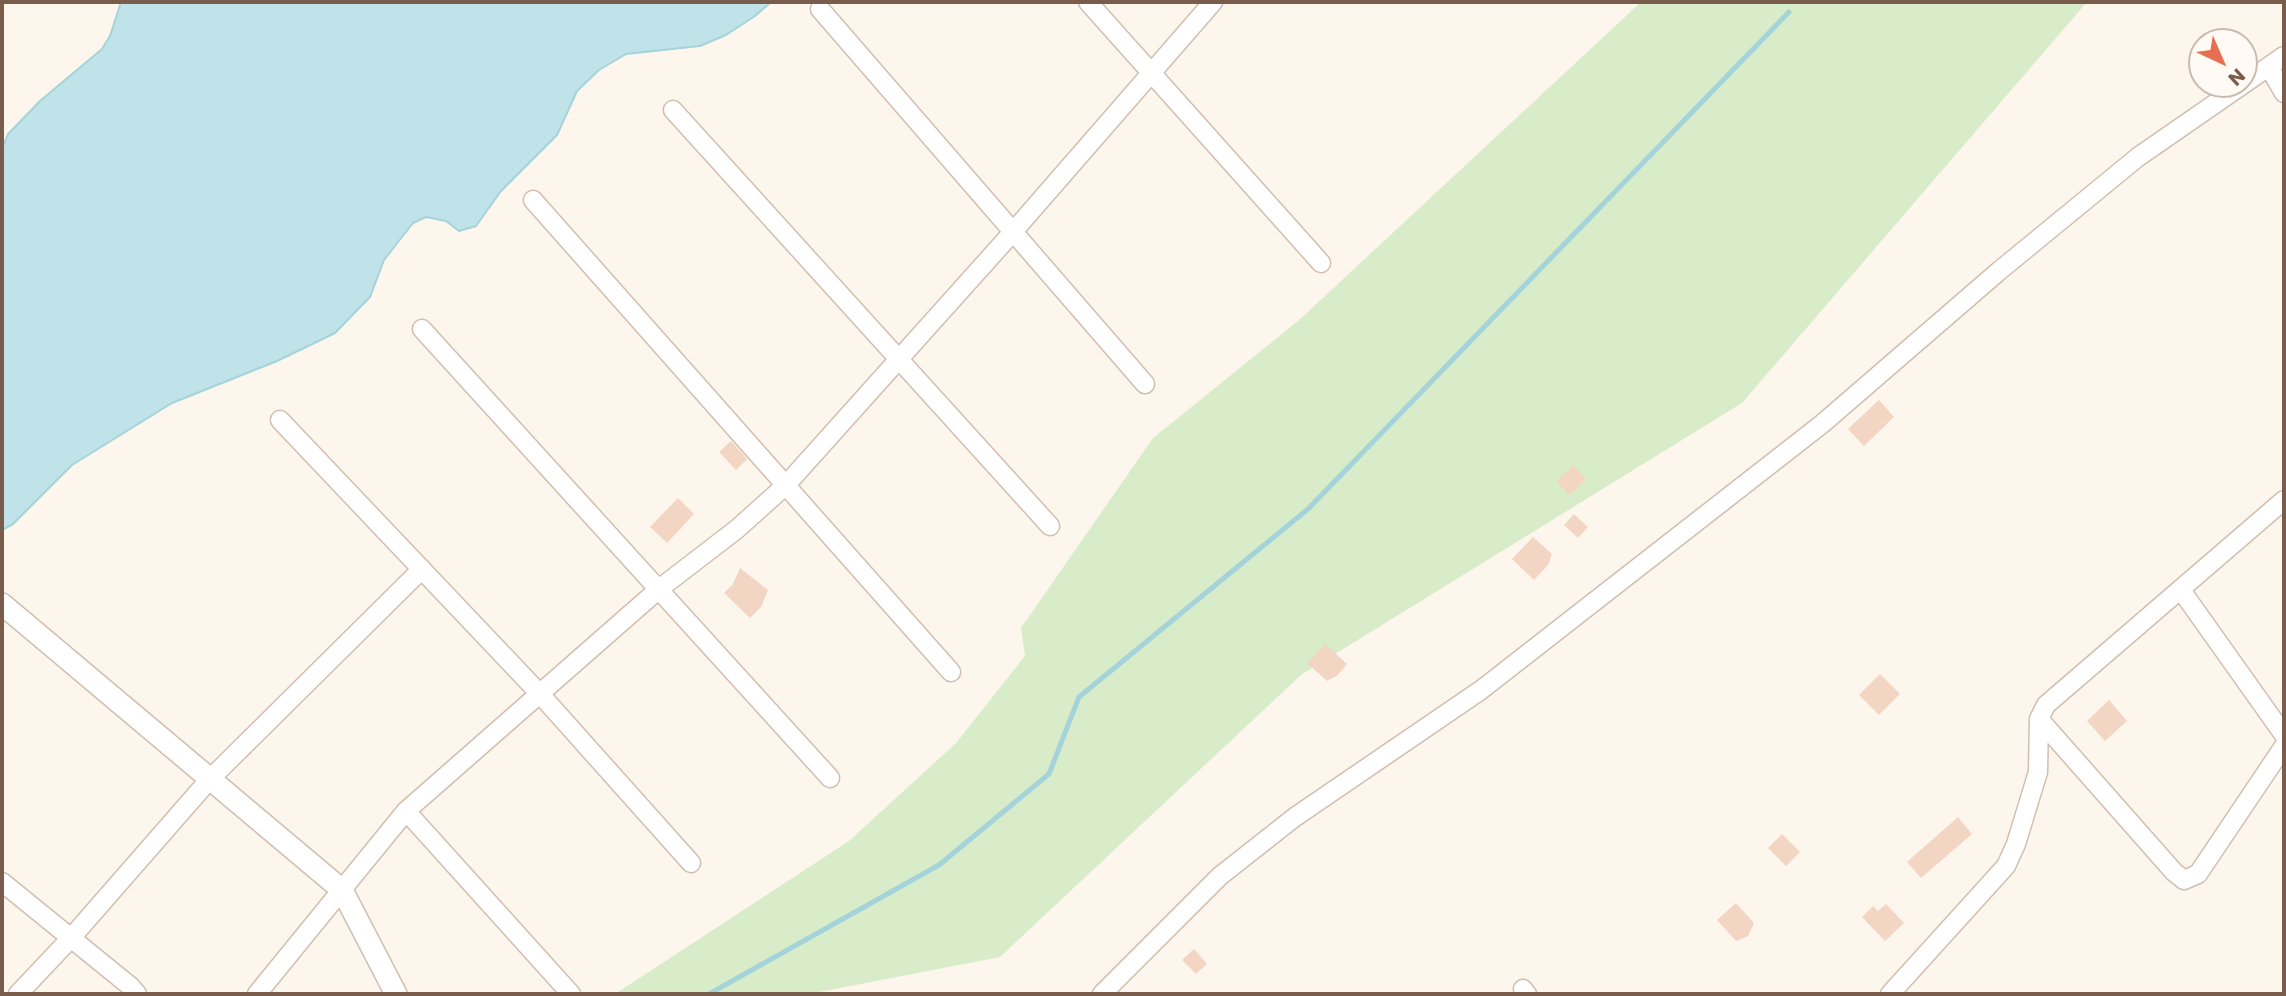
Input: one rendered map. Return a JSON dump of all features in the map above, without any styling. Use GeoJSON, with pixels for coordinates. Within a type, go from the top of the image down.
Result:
{"type":"FeatureCollection","features":[{"type":"Feature","properties":{"kind":"street"},"geometry":{"type":"LineString","coordinates":[[1088,2],[1321,263]]}},
{"type":"Feature","properties":{"kind":"street"},"geometry":{"type":"LineString","coordinates":[[257,994],[406,811],[659,589],[737,529],[786,485],[1012,233],[1213,2]]}},
{"type":"Feature","properties":{"kind":"street"},"geometry":{"type":"LineString","coordinates":[[820,9],[1144,384]]}},
{"type":"Feature","properties":{"kind":"street"},"geometry":{"type":"LineString","coordinates":[[1101,994],[1220,876],[1295,817],[1481,690],[1822,424],[1999,271],[2138,157],[2277,62],[2284,93]]}},
{"type":"Feature","properties":{"kind":"street"},"geometry":{"type":"LineString","coordinates":[[673,110],[1050,526]]}},
{"type":"Feature","properties":{"kind":"street"},"geometry":{"type":"LineString","coordinates":[[533,201],[951,672]]}},
{"type":"Feature","properties":{"kind":"street"},"geometry":{"type":"LineString","coordinates":[[422,329],[830,778]]}},
{"type":"Feature","properties":{"kind":"street"},"geometry":{"type":"LineString","coordinates":[[279,420],[540,694],[691,863]]}},
{"type":"Feature","properties":{"kind":"street"},"geometry":{"type":"LineString","coordinates":[[1890,994],[2006,866],[2016,844],[2038,772],[2039,719],[2046,705],[2284,500]]}},
{"type":"Feature","properties":{"kind":"street"},"geometry":{"type":"LineString","coordinates":[[18,994],[71,938],[209,780],[422,569]]}},
{"type":"Feature","properties":{"kind":"street"},"geometry":{"type":"LineString","coordinates":[[2181,590],[2284,735]]}},
{"type":"Feature","properties":{"kind":"street"},"geometry":{"type":"LineString","coordinates":[[2,604],[342,890],[396,994]]}},
{"type":"Feature","properties":{"kind":"street"},"geometry":{"type":"LineString","coordinates":[[2039,719],[2183,880],[2198,874],[2284,746]]}},
{"type":"Feature","properties":{"kind":"street"},"geometry":{"type":"LineString","coordinates":[[406,811],[570,994]]}},
{"type":"Feature","properties":{"kind":"street"},"geometry":{"type":"LineString","coordinates":[[2,882],[137,994]]}},
{"type":"Feature","properties":{"kind":"green space"},"geometry":{"type":"Polygon","coordinates":[[[1641,2],[2087,2],[1742,403],[1301,675],[1000,957],[809,994],[615,994],[849,841],[956,743],[1025,656],[1021,628],[1153,438],[1298,321],[1641,2]]]}},
{"type":"Feature","properties":{"kind":"water"},"geometry":{"type":"Polygon","coordinates":[[[121,2],[771,2],[726,35],[700,46],[626,54],[599,70],[577,91],[557,135],[501,191],[476,226],[459,231],[446,221],[426,217],[413,223],[384,260],[370,297],[335,333],[277,361],[172,403],[72,465],[13,524],[2,530],[2,149],[8,134],[40,101],[102,49],[110,36],[121,2]]]}},
{"type":"Feature","properties":{"kind":"building"},"geometry":{"type":"Polygon","coordinates":[[[1879,400],[1894,417],[1864,446],[1848,429],[1879,400]]]}},
{"type":"Feature","properties":{"kind":"building"},"geometry":{"type":"Polygon","coordinates":[[[731,441],[747,459],[736,470],[719,452],[731,441]]]}},
{"type":"Feature","properties":{"kind":"building"},"geometry":{"type":"Polygon","coordinates":[[[1573,465],[1586,479],[1570,495],[1556,482],[1573,465]]]}},
{"type":"Feature","properties":{"kind":"building"},"geometry":{"type":"Polygon","coordinates":[[[678,498],[694,514],[667,543],[650,527],[678,498]]]}},
{"type":"Feature","properties":{"kind":"building"},"geometry":{"type":"Polygon","coordinates":[[[1574,514],[1588,527],[1578,538],[1564,525],[1574,514]]]}},
{"type":"Feature","properties":{"kind":"building"},"geometry":{"type":"Polygon","coordinates":[[[1533,537],[1552,554],[1548,565],[1534,580],[1512,559],[1533,537]]]}},
{"type":"Feature","properties":{"kind":"building"},"geometry":{"type":"Polygon","coordinates":[[[740,568],[768,590],[761,607],[750,618],[724,593],[733,584],[740,568]]]}},
{"type":"Feature","properties":{"kind":"building"},"geometry":{"type":"Polygon","coordinates":[[[1325,644],[1347,664],[1338,675],[1327,681],[1307,663],[1325,644]]]}},
{"type":"Feature","properties":{"kind":"building"},"geometry":{"type":"Polygon","coordinates":[[[1880,674],[1900,694],[1879,715],[1859,695],[1880,674]]]}},
{"type":"Feature","properties":{"kind":"building"},"geometry":{"type":"Polygon","coordinates":[[[2109,700],[2127,721],[2105,741],[2087,721],[2109,700]]]}},
{"type":"Feature","properties":{"kind":"building"},"geometry":{"type":"Polygon","coordinates":[[[1958,817],[1972,834],[1921,878],[1907,862],[1958,817]]]}},
{"type":"Feature","properties":{"kind":"building"},"geometry":{"type":"Polygon","coordinates":[[[1782,834],[1800,852],[1786,866],[1768,848],[1782,834]]]}},
{"type":"Feature","properties":{"kind":"building"},"geometry":{"type":"Polygon","coordinates":[[[1736,903],[1754,923],[1748,936],[1736,941],[1717,920],[1736,903]]]}},
{"type":"Feature","properties":{"kind":"building"},"geometry":{"type":"Polygon","coordinates":[[[1886,904],[1904,923],[1885,941],[1862,917],[1873,906],[1878,911],[1886,904]]]}},
{"type":"Feature","properties":{"kind":"building"},"geometry":{"type":"Polygon","coordinates":[[[1194,949],[1207,964],[1196,974],[1182,960],[1194,949]]]}},
{"type":"Feature","properties":{"kind":"waterway"},"geometry":{"type":"LineString","coordinates":[[709,994],[939,865],[1049,774],[1079,697],[1308,509],[1789,12]]}}]}
